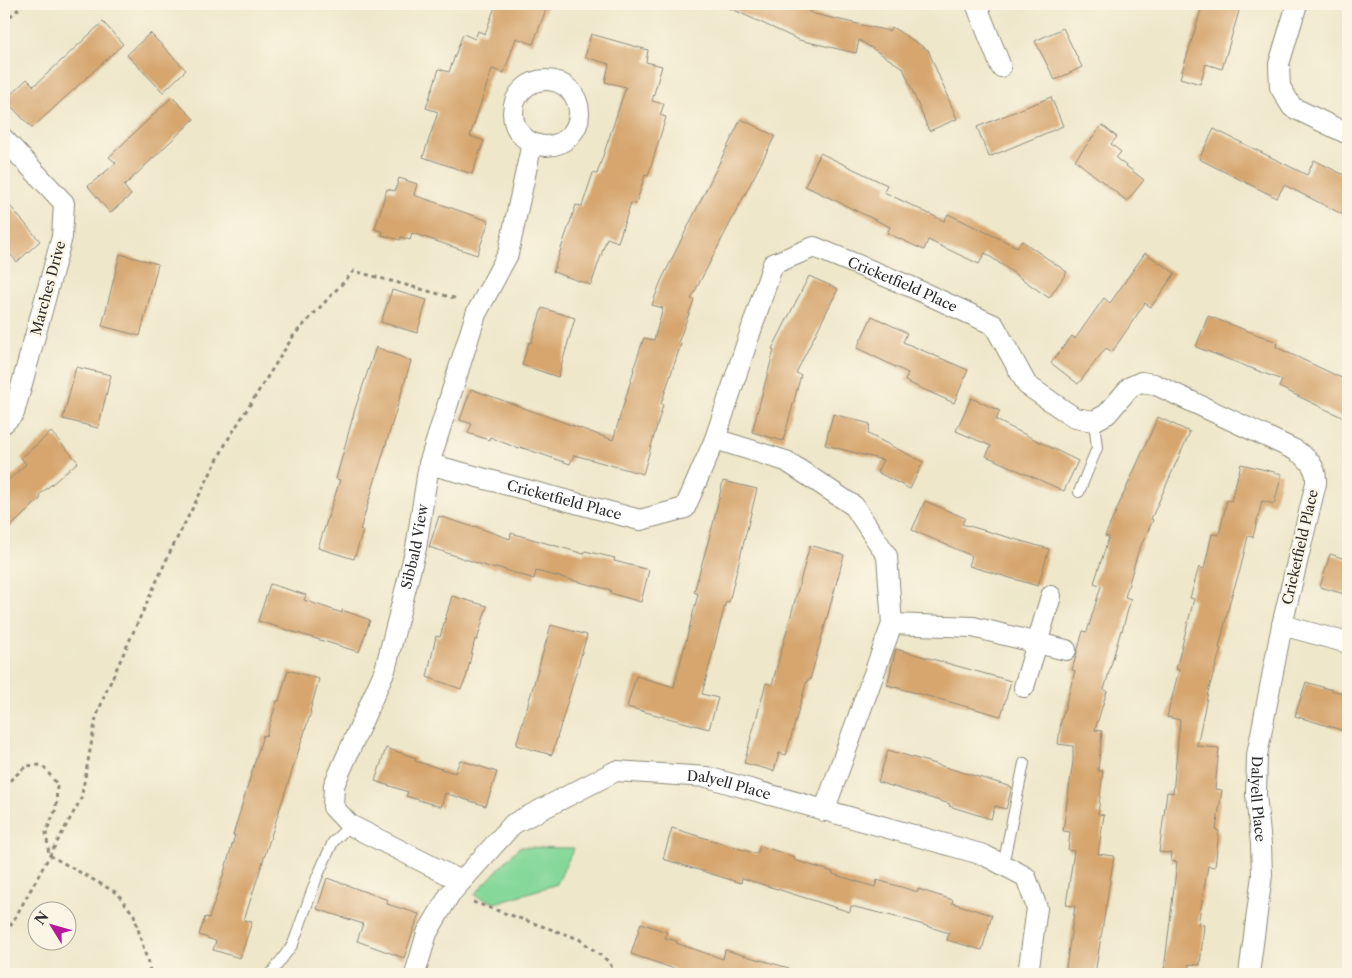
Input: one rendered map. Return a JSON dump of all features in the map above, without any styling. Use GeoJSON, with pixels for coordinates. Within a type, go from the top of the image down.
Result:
{"type":"FeatureCollection","features":[{"type":"Feature","properties":{"kind":"street"},"geometry":{"type":"LineString","coordinates":[[976,4],[1002,67]]}},
{"type":"Feature","properties":{"kind":"street"},"geometry":{"type":"LineString","coordinates":[[1297,4],[1279,64],[1280,87],[1292,107],[1348,134]]}},
{"type":"Feature","properties":{"kind":"street","name":"Marches Drive"},"geometry":{"type":"LineString","coordinates":[[4,139],[64,203],[62,237],[14,413],[4,423]]}},
{"type":"Feature","properties":{"kind":"street","name":"Sibbald View"},"geometry":{"type":"LineString","coordinates":[[456,887],[350,825],[333,808],[334,785],[385,670],[416,548],[429,464],[476,314],[508,254],[532,143]]}},
{"type":"Feature","properties":{"kind":"street","name":"Cricketfield Place"},"geometry":{"type":"LineString","coordinates":[[429,464],[640,520],[684,508],[715,439],[773,264],[814,247],[909,286],[994,325],[1027,385],[1075,418],[1094,421],[1107,414],[1130,387],[1141,382],[1154,384],[1282,443],[1305,457],[1314,468],[1316,483],[1282,625]]}},
{"type":"Feature","properties":{"kind":"street"},"geometry":{"type":"LineString","coordinates":[[715,439],[786,461],[854,506],[887,556],[892,624],[824,811]]}},
{"type":"Feature","properties":{"kind":"street"},"geometry":{"type":"LineString","coordinates":[[1024,687],[1051,596]]}},
{"type":"Feature","properties":{"kind":"street"},"geometry":{"type":"LineString","coordinates":[[892,624],[973,627],[1066,650]]}},
{"type":"Feature","properties":{"kind":"street"},"geometry":{"type":"LineString","coordinates":[[1282,625],[1348,643]]}},
{"type":"Feature","properties":{"kind":"street","name":"Dalyell Place"},"geometry":{"type":"LineString","coordinates":[[1250,974],[1262,875],[1256,795],[1257,755],[1282,625]]}},
{"type":"Feature","properties":{"kind":"street","name":"Dalyell Place"},"geometry":{"type":"LineString","coordinates":[[415,974],[427,933],[456,887],[513,824],[616,772],[707,777],[984,855],[1026,877],[1037,908],[1028,974]]}},
{"type":"Feature","properties":{"kind":"lane"},"geometry":{"type":"LineString","coordinates":[[1079,492],[1097,448],[1094,421]]}},
{"type":"Feature","properties":{"kind":"lane"},"geometry":{"type":"LineString","coordinates":[[1003,865],[1024,763]]}},
{"type":"Feature","properties":{"kind":"lane"},"geometry":{"type":"LineString","coordinates":[[269,974],[293,944],[317,877],[333,842],[350,825]]}},
{"type":"Feature","properties":{"kind":"path"},"geometry":{"type":"LineString","coordinates":[[4,22],[24,4]]}},
{"type":"Feature","properties":{"kind":"path"},"geometry":{"type":"LineString","coordinates":[[4,942],[48,855],[81,799],[96,718],[104,694],[170,552],[227,441],[294,335],[354,271],[454,298],[476,314]]}},
{"type":"Feature","properties":{"kind":"path"},"geometry":{"type":"LineString","coordinates":[[4,786],[26,766],[42,765],[57,784],[56,809],[46,832],[48,855]]}},
{"type":"Feature","properties":{"kind":"path"},"geometry":{"type":"LineString","coordinates":[[48,855],[117,893],[134,915],[151,974]]}},
{"type":"Feature","properties":{"kind":"path"},"geometry":{"type":"LineString","coordinates":[[456,887],[579,940],[608,961],[616,974]]}},
{"type":"Feature","properties":{"kind":"green space"},"geometry":{"type":"Polygon","coordinates":[[[519,847],[574,848],[557,884],[495,903],[474,895],[519,847]]]}},
{"type":"Feature","properties":{"kind":"building"},"geometry":{"type":"Polygon","coordinates":[[[496,4],[548,4],[533,44],[516,38],[504,73],[492,69],[470,136],[484,141],[472,174],[423,157],[438,112],[426,108],[439,69],[449,72],[463,34],[475,39],[478,31],[485,34],[496,4]]]}},
{"type":"Feature","properties":{"kind":"building"},"geometry":{"type":"Polygon","coordinates":[[[721,4],[793,4],[814,14],[889,31],[892,27],[928,50],[957,119],[929,131],[903,68],[859,40],[856,53],[799,40],[721,4]]]}},
{"type":"Feature","properties":{"kind":"building"},"geometry":{"type":"Polygon","coordinates":[[[1203,4],[1241,4],[1222,69],[1206,64],[1200,84],[1180,78],[1203,4]]]}},
{"type":"Feature","properties":{"kind":"building"},"geometry":{"type":"Polygon","coordinates":[[[103,22],[123,44],[32,128],[5,100],[27,79],[34,86],[103,22]]]}},
{"type":"Feature","properties":{"kind":"building"},"geometry":{"type":"Polygon","coordinates":[[[1063,28],[1082,67],[1055,80],[1035,41],[1063,28]]]}},
{"type":"Feature","properties":{"kind":"building"},"geometry":{"type":"Polygon","coordinates":[[[150,33],[186,70],[163,92],[127,55],[150,33]]]}},
{"type":"Feature","properties":{"kind":"building"},"geometry":{"type":"Polygon","coordinates":[[[591,34],[648,50],[646,62],[662,66],[652,101],[664,104],[660,115],[666,117],[648,176],[645,175],[636,204],[631,203],[618,242],[607,238],[591,285],[553,272],[576,205],[582,206],[593,173],[597,174],[626,87],[605,82],[609,64],[585,57],[591,34]]]}},
{"type":"Feature","properties":{"kind":"building"},"geometry":{"type":"Polygon","coordinates":[[[172,97],[194,119],[124,186],[131,195],[110,213],[88,186],[116,163],[109,157],[172,97]]]}},
{"type":"Feature","properties":{"kind":"building"},"geometry":{"type":"Polygon","coordinates":[[[1051,97],[1063,126],[989,157],[977,127],[1051,97]]]}},
{"type":"Feature","properties":{"kind":"building"},"geometry":{"type":"Polygon","coordinates":[[[741,119],[775,136],[691,299],[694,300],[678,343],[681,344],[661,404],[663,405],[643,474],[574,455],[570,464],[520,447],[519,449],[490,437],[489,440],[468,433],[472,424],[460,420],[471,389],[613,440],[644,338],[654,340],[663,308],[652,305],[661,281],[741,119]]]}},
{"type":"Feature","properties":{"kind":"building"},"geometry":{"type":"Polygon","coordinates":[[[1102,125],[1117,137],[1111,144],[1121,152],[1116,158],[1144,180],[1127,201],[1075,160],[1102,125]]]}},
{"type":"Feature","properties":{"kind":"building"},"geometry":{"type":"Polygon","coordinates":[[[1214,129],[1307,175],[1314,160],[1348,177],[1348,217],[1284,185],[1277,198],[1199,159],[1214,129]]]}},
{"type":"Feature","properties":{"kind":"building"},"geometry":{"type":"Polygon","coordinates":[[[820,153],[887,185],[884,192],[944,221],[948,214],[1017,247],[1022,241],[1067,272],[1049,298],[985,253],[979,264],[928,240],[924,250],[887,233],[890,227],[805,186],[820,153]]]}},
{"type":"Feature","properties":{"kind":"building"},"geometry":{"type":"Polygon","coordinates":[[[399,178],[417,184],[414,195],[489,221],[477,255],[412,233],[410,240],[401,237],[400,240],[382,235],[383,232],[375,229],[387,189],[395,191],[399,178]]]}},
{"type":"Feature","properties":{"kind":"building"},"geometry":{"type":"Polygon","coordinates":[[[4,199],[40,241],[17,262],[4,247],[4,199]]]}},
{"type":"Feature","properties":{"kind":"building"},"geometry":{"type":"Polygon","coordinates":[[[1145,253],[1175,273],[1151,307],[1145,303],[1112,352],[1106,348],[1078,384],[1051,363],[1072,336],[1075,339],[1104,298],[1110,303],[1145,253]]]}},
{"type":"Feature","properties":{"kind":"building"},"geometry":{"type":"Polygon","coordinates":[[[120,254],[158,264],[140,336],[102,326],[120,254]]]}},
{"type":"Feature","properties":{"kind":"building"},"geometry":{"type":"Polygon","coordinates":[[[809,276],[838,289],[796,373],[801,375],[783,441],[752,432],[774,350],[772,349],[809,276]]]}},
{"type":"Feature","properties":{"kind":"building"},"geometry":{"type":"Polygon","coordinates":[[[392,290],[427,300],[417,333],[381,322],[392,290]]]}},
{"type":"Feature","properties":{"kind":"building"},"geometry":{"type":"Polygon","coordinates":[[[542,308],[575,318],[558,377],[522,365],[542,308]]]}},
{"type":"Feature","properties":{"kind":"building"},"geometry":{"type":"Polygon","coordinates":[[[872,316],[907,333],[903,342],[968,370],[954,403],[905,381],[908,373],[857,348],[872,316]]]}},
{"type":"Feature","properties":{"kind":"building"},"geometry":{"type":"Polygon","coordinates":[[[1208,316],[1277,342],[1276,347],[1348,381],[1348,420],[1279,387],[1282,380],[1196,347],[1208,316]]]}},
{"type":"Feature","properties":{"kind":"building"},"geometry":{"type":"Polygon","coordinates":[[[376,347],[411,361],[360,530],[363,531],[354,559],[318,548],[340,480],[336,479],[355,409],[376,347]]]}},
{"type":"Feature","properties":{"kind":"building"},"geometry":{"type":"Polygon","coordinates":[[[76,367],[111,375],[98,428],[63,419],[76,367]]]}},
{"type":"Feature","properties":{"kind":"building"},"geometry":{"type":"Polygon","coordinates":[[[971,398],[1000,411],[996,420],[1078,461],[1064,491],[986,456],[991,446],[956,431],[971,398]]]}},
{"type":"Feature","properties":{"kind":"building"},"geometry":{"type":"Polygon","coordinates":[[[833,414],[870,424],[868,434],[923,462],[910,489],[877,472],[883,460],[825,445],[833,414]]]}},
{"type":"Feature","properties":{"kind":"building"},"geometry":{"type":"Polygon","coordinates":[[[1158,417],[1190,432],[1138,552],[1125,597],[1131,599],[1104,690],[1107,691],[1095,730],[1102,731],[1098,771],[1103,771],[1098,814],[1104,815],[1098,854],[1114,856],[1095,974],[1065,974],[1075,906],[1066,905],[1074,851],[1068,850],[1070,832],[1063,831],[1073,761],[1073,746],[1058,744],[1061,721],[1075,671],[1072,670],[1083,631],[1087,632],[1101,586],[1094,583],[1109,537],[1105,536],[1158,417]]]}},
{"type":"Feature","properties":{"kind":"building"},"geometry":{"type":"Polygon","coordinates":[[[51,432],[78,462],[39,495],[41,498],[4,533],[4,484],[26,464],[21,458],[51,432]]]}},
{"type":"Feature","properties":{"kind":"building"},"geometry":{"type":"Polygon","coordinates":[[[1241,464],[1282,474],[1274,504],[1262,501],[1253,537],[1248,536],[1230,601],[1219,648],[1221,649],[1208,692],[1197,746],[1219,748],[1215,789],[1222,790],[1216,830],[1219,831],[1215,867],[1208,866],[1198,924],[1204,925],[1200,965],[1189,964],[1188,974],[1164,971],[1177,862],[1171,861],[1172,853],[1159,852],[1167,792],[1173,793],[1180,720],[1167,717],[1179,670],[1176,669],[1194,599],[1190,598],[1199,567],[1204,569],[1212,534],[1219,535],[1227,500],[1231,501],[1241,464]]]}},
{"type":"Feature","properties":{"kind":"building"},"geometry":{"type":"Polygon","coordinates":[[[723,481],[757,489],[729,602],[726,601],[702,694],[718,698],[709,729],[627,707],[636,676],[674,687],[698,594],[694,592],[723,481]]]}},
{"type":"Feature","properties":{"kind":"building"},"geometry":{"type":"Polygon","coordinates":[[[925,501],[965,518],[962,524],[1049,549],[1038,586],[969,566],[972,556],[912,530],[925,501]]]}},
{"type":"Feature","properties":{"kind":"building"},"geometry":{"type":"Polygon","coordinates":[[[439,516],[510,539],[511,533],[584,554],[585,551],[615,558],[614,561],[649,570],[641,602],[610,593],[611,590],[536,571],[534,579],[496,567],[495,569],[429,547],[439,516]]]}},
{"type":"Feature","properties":{"kind":"building"},"geometry":{"type":"Polygon","coordinates":[[[810,545],[844,555],[810,680],[807,680],[786,755],[779,753],[774,771],[744,763],[766,683],[772,685],[810,545]]]}},
{"type":"Feature","properties":{"kind":"building"},"geometry":{"type":"Polygon","coordinates":[[[1330,554],[1348,560],[1348,595],[1320,587],[1330,554]]]}},
{"type":"Feature","properties":{"kind":"building"},"geometry":{"type":"Polygon","coordinates":[[[270,584],[306,595],[304,600],[370,620],[359,652],[258,621],[270,584]]]}},
{"type":"Feature","properties":{"kind":"building"},"geometry":{"type":"Polygon","coordinates":[[[452,596],[487,606],[477,640],[475,639],[466,678],[461,689],[427,677],[436,636],[440,637],[452,596]]]}},
{"type":"Feature","properties":{"kind":"building"},"geometry":{"type":"Polygon","coordinates":[[[551,625],[587,635],[552,755],[516,745],[551,625]]]}},
{"type":"Feature","properties":{"kind":"building"},"geometry":{"type":"Polygon","coordinates":[[[896,649],[1011,681],[1001,716],[887,685],[896,649]]]}},
{"type":"Feature","properties":{"kind":"building"},"geometry":{"type":"Polygon","coordinates":[[[288,670],[319,679],[311,712],[244,920],[252,922],[240,958],[213,950],[216,941],[199,935],[205,917],[209,918],[221,883],[235,835],[233,835],[263,735],[266,736],[288,670]]]}},
{"type":"Feature","properties":{"kind":"building"},"geometry":{"type":"Polygon","coordinates":[[[1306,682],[1348,695],[1348,732],[1295,716],[1306,682]]]}},
{"type":"Feature","properties":{"kind":"building"},"geometry":{"type":"Polygon","coordinates":[[[386,748],[416,758],[415,761],[455,773],[460,760],[497,772],[486,806],[445,793],[441,807],[406,796],[408,792],[375,781],[386,748]]]}},
{"type":"Feature","properties":{"kind":"building"},"geometry":{"type":"Polygon","coordinates":[[[888,750],[1012,787],[1006,809],[995,806],[991,819],[878,782],[888,750]]]}},
{"type":"Feature","properties":{"kind":"building"},"geometry":{"type":"Polygon","coordinates":[[[672,828],[757,854],[760,846],[795,857],[794,860],[833,872],[833,874],[875,887],[877,880],[918,892],[918,889],[953,900],[952,903],[992,915],[982,950],[947,940],[949,933],[904,919],[851,906],[850,912],[742,878],[741,883],[663,859],[672,828]]]}},
{"type":"Feature","properties":{"kind":"building"},"geometry":{"type":"Polygon","coordinates":[[[327,878],[388,900],[387,904],[419,914],[404,958],[357,941],[363,924],[317,909],[327,878]]]}},
{"type":"Feature","properties":{"kind":"building"},"geometry":{"type":"Polygon","coordinates":[[[641,923],[667,932],[665,938],[677,941],[676,943],[723,959],[725,950],[789,968],[788,974],[673,974],[675,969],[631,954],[641,923]]]}}]}
